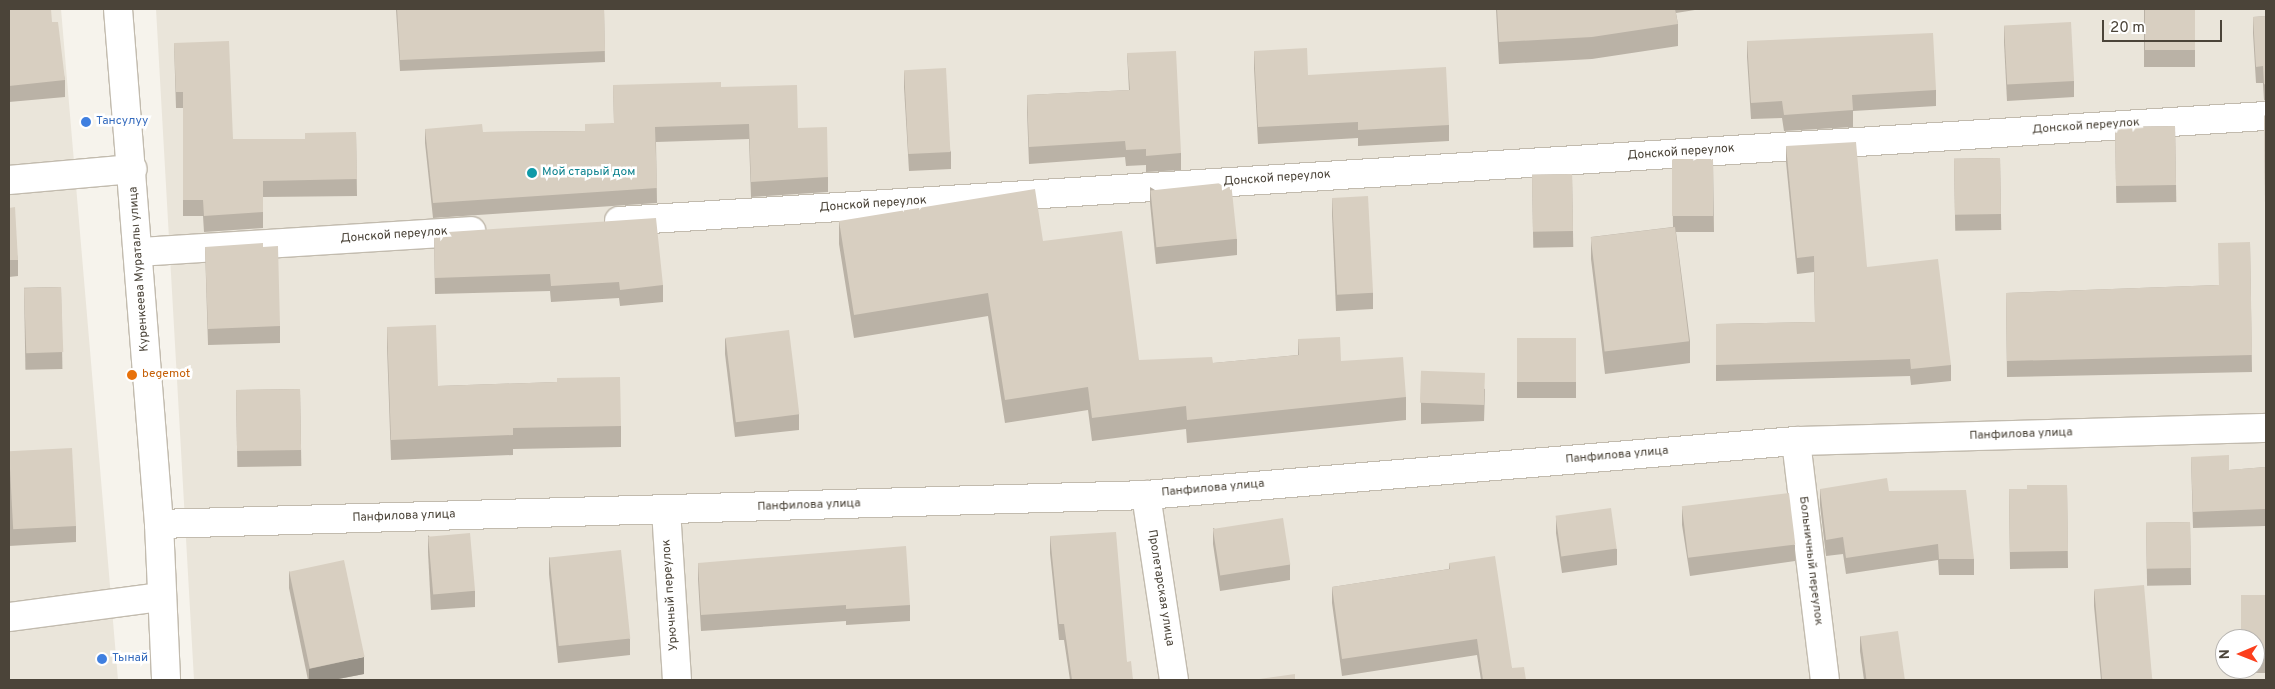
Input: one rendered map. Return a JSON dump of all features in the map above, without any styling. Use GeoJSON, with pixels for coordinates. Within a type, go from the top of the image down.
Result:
{"type":"FeatureCollection","features":[{"type":"Feature","properties":{"kind":"street","name":"Куренкеева Мураталы улица"},"geometry":{"type":"LineString","coordinates":[[118,9],[139,252],[159,524],[166,680]]}},
{"type":"Feature","properties":{"kind":"street","name":"Донской переулок"},"geometry":{"type":"LineString","coordinates":[[596,223],[2266,116]]}},
{"type":"Feature","properties":{"kind":"street"},"geometry":{"type":"LineString","coordinates":[[9,180],[132,169]]}},
{"type":"Feature","properties":{"kind":"street","name":"Донской переулок"},"geometry":{"type":"LineString","coordinates":[[139,252],[497,229]]}},
{"type":"Feature","properties":{"kind":"street","name":"Панфилова улица"},"geometry":{"type":"LineString","coordinates":[[159,524],[1146,495],[1796,441],[2266,428]]}},
{"type":"Feature","properties":{"kind":"street","name":"Больничный переулок"},"geometry":{"type":"LineString","coordinates":[[1796,441],[1825,680]]}},
{"type":"Feature","properties":{"kind":"street","name":"Пролетарская улица"},"geometry":{"type":"LineString","coordinates":[[1146,495],[1174,680]]}},
{"type":"Feature","properties":{"kind":"street","name":"Урючный переулок"},"geometry":{"type":"LineString","coordinates":[[666,510],[677,680]]}},
{"type":"Feature","properties":{"kind":"street"},"geometry":{"type":"LineString","coordinates":[[9,617],[161,597]]}},
{"type":"Feature","properties":{"kind":"shaded area"},"geometry":{"type":"Polygon","coordinates":[[[9,9],[61,9],[118,680],[9,680],[9,9]]]}},
{"type":"Feature","properties":{"kind":"shaded area"},"geometry":{"type":"Polygon","coordinates":[[[156,9],[2266,9],[2266,680],[194,680],[156,9]]]}},
{"type":"Feature","properties":{"kind":"building"},"geometry":{"type":"Polygon","coordinates":[[[9,9],[51,9],[52,22],[58,22],[65,80],[9,86],[9,9]]]}},
{"type":"Feature","properties":{"kind":"building"},"geometry":{"type":"Polygon","coordinates":[[[397,9],[604,9],[605,51],[400,60],[397,9]]]}},
{"type":"Feature","properties":{"kind":"building"},"geometry":{"type":"Polygon","coordinates":[[[1497,9],[1675,9],[1678,24],[1592,37],[1499,42],[1497,9]]]}},
{"type":"Feature","properties":{"kind":"building"},"geometry":{"type":"Polygon","coordinates":[[[2145,9],[2195,9],[2195,50],[2145,50],[2145,9]]]}},
{"type":"Feature","properties":{"kind":"building"},"geometry":{"type":"Polygon","coordinates":[[[2266,16],[2266,85],[2264,84],[2263,66],[2256,67],[2253,17],[2266,16]]]}},
{"type":"Feature","properties":{"kind":"building"},"geometry":{"type":"Polygon","coordinates":[[[2071,22],[2074,81],[2007,84],[2004,26],[2071,22]]]}},
{"type":"Feature","properties":{"kind":"building"},"geometry":{"type":"Polygon","coordinates":[[[1933,33],[1936,90],[1852,95],[1853,110],[1784,115],[1782,101],[1751,103],[1747,41],[1933,33]]]}},
{"type":"Feature","properties":{"kind":"building"},"geometry":{"type":"Polygon","coordinates":[[[229,41],[233,139],[305,139],[305,133],[356,132],[357,179],[263,181],[263,212],[204,216],[203,200],[183,200],[183,92],[176,92],[174,43],[229,41]]]}},
{"type":"Feature","properties":{"kind":"building"},"geometry":{"type":"Polygon","coordinates":[[[1307,48],[1308,75],[1446,67],[1449,125],[1358,130],[1358,122],[1258,127],[1254,51],[1307,48]]]}},
{"type":"Feature","properties":{"kind":"building"},"geometry":{"type":"Polygon","coordinates":[[[1176,51],[1181,153],[1146,156],[1146,149],[1126,150],[1125,141],[1029,147],[1027,95],[1130,90],[1127,53],[1176,51]]]}},
{"type":"Feature","properties":{"kind":"building"},"geometry":{"type":"Polygon","coordinates":[[[946,68],[950,152],[908,154],[904,70],[946,68]]]}},
{"type":"Feature","properties":{"kind":"building"},"geometry":{"type":"Polygon","coordinates":[[[721,82],[721,87],[797,85],[798,128],[827,127],[828,177],[751,182],[749,124],[655,127],[657,188],[433,203],[425,129],[482,124],[483,132],[585,131],[585,124],[614,123],[613,85],[721,82]]]}},
{"type":"Feature","properties":{"kind":"building"},"geometry":{"type":"Polygon","coordinates":[[[2266,115],[2266,188],[2265,188],[2264,116],[2266,115]]]}},
{"type":"Feature","properties":{"kind":"building"},"geometry":{"type":"Polygon","coordinates":[[[2175,126],[2176,185],[2116,186],[2115,127],[2175,126]]]}},
{"type":"Feature","properties":{"kind":"building"},"geometry":{"type":"Polygon","coordinates":[[[1856,142],[1867,267],[1938,259],[1951,365],[1911,369],[1910,359],[1716,365],[1716,324],[1815,322],[1814,256],[1797,258],[1786,146],[1856,142]]]}},
{"type":"Feature","properties":{"kind":"building"},"geometry":{"type":"Polygon","coordinates":[[[2000,158],[2001,214],[1955,215],[1954,159],[2000,158]]]}},
{"type":"Feature","properties":{"kind":"building"},"geometry":{"type":"Polygon","coordinates":[[[1672,159],[1713,159],[1713,216],[1672,216],[1672,159]]]}},
{"type":"Feature","properties":{"kind":"building"},"geometry":{"type":"Polygon","coordinates":[[[1572,174],[1573,231],[1533,232],[1532,175],[1572,174]]]}},
{"type":"Feature","properties":{"kind":"building"},"geometry":{"type":"Polygon","coordinates":[[[1231,182],[1237,239],[1156,247],[1150,190],[1231,182]]]}},
{"type":"Feature","properties":{"kind":"building"},"geometry":{"type":"Polygon","coordinates":[[[1035,189],[1043,241],[1122,231],[1139,360],[1212,357],[1213,363],[1299,355],[1298,339],[1340,337],[1341,361],[1403,357],[1406,397],[1187,420],[1186,406],[1092,418],[1088,387],[1005,400],[988,293],[854,315],[839,221],[1035,189]]]}},
{"type":"Feature","properties":{"kind":"building"},"geometry":{"type":"Polygon","coordinates":[[[1368,196],[1373,293],[1337,295],[1332,198],[1368,196]]]}},
{"type":"Feature","properties":{"kind":"building"},"geometry":{"type":"Polygon","coordinates":[[[15,207],[18,260],[9,260],[9,208],[15,207]]]}},
{"type":"Feature","properties":{"kind":"building"},"geometry":{"type":"Polygon","coordinates":[[[656,218],[663,285],[620,290],[619,282],[551,286],[550,274],[435,278],[434,233],[656,218]]]}},
{"type":"Feature","properties":{"kind":"building"},"geometry":{"type":"Polygon","coordinates":[[[1675,227],[1689,341],[1605,352],[1591,237],[1675,227]]]}},
{"type":"Feature","properties":{"kind":"building"},"geometry":{"type":"Polygon","coordinates":[[[2250,242],[2252,355],[2007,361],[2006,293],[2219,285],[2218,243],[2250,242]]]}},
{"type":"Feature","properties":{"kind":"building"},"geometry":{"type":"Polygon","coordinates":[[[263,243],[263,247],[278,246],[280,326],[208,329],[205,247],[263,243]]]}},
{"type":"Feature","properties":{"kind":"building"},"geometry":{"type":"Polygon","coordinates":[[[61,287],[63,352],[26,353],[24,288],[61,287]]]}},
{"type":"Feature","properties":{"kind":"building"},"geometry":{"type":"Polygon","coordinates":[[[436,325],[438,386],[557,382],[557,378],[620,377],[621,426],[513,428],[513,435],[391,440],[387,327],[436,325]]]}},
{"type":"Feature","properties":{"kind":"building"},"geometry":{"type":"Polygon","coordinates":[[[789,330],[799,414],[736,422],[725,338],[789,330]]]}},
{"type":"Feature","properties":{"kind":"building"},"geometry":{"type":"Polygon","coordinates":[[[1517,338],[1576,338],[1576,382],[1517,382],[1517,338]]]}},
{"type":"Feature","properties":{"kind":"building"},"geometry":{"type":"Polygon","coordinates":[[[1421,371],[1485,373],[1484,405],[1420,403],[1421,371]]]}},
{"type":"Feature","properties":{"kind":"building"},"geometry":{"type":"Polygon","coordinates":[[[300,389],[301,450],[237,451],[236,390],[300,389]]]}},
{"type":"Feature","properties":{"kind":"building"},"geometry":{"type":"Polygon","coordinates":[[[72,448],[76,526],[13,529],[9,451],[72,448]]]}},
{"type":"Feature","properties":{"kind":"building"},"geometry":{"type":"Polygon","coordinates":[[[2229,455],[2229,470],[2266,467],[2266,531],[2265,509],[2193,512],[2191,457],[2229,455]]]}},
{"type":"Feature","properties":{"kind":"building"},"geometry":{"type":"Polygon","coordinates":[[[1887,478],[1889,491],[1966,490],[1974,559],[1939,559],[1938,544],[1846,558],[1843,537],[1826,540],[1820,489],[1887,478]]]}},
{"type":"Feature","properties":{"kind":"building"},"geometry":{"type":"Polygon","coordinates":[[[2027,485],[2067,485],[2068,551],[2010,552],[2009,489],[2027,489],[2027,485]]]}},
{"type":"Feature","properties":{"kind":"building"},"geometry":{"type":"Polygon","coordinates":[[[1789,493],[1795,545],[1688,558],[1682,506],[1789,493]]]}},
{"type":"Feature","properties":{"kind":"building"},"geometry":{"type":"Polygon","coordinates":[[[1611,508],[1617,549],[1561,556],[1556,516],[1611,508]]]}},
{"type":"Feature","properties":{"kind":"building"},"geometry":{"type":"Polygon","coordinates":[[[1283,518],[1290,564],[1220,576],[1213,529],[1283,518]]]}},
{"type":"Feature","properties":{"kind":"building"},"geometry":{"type":"Polygon","coordinates":[[[2190,522],[2191,568],[2147,569],[2146,523],[2190,522]]]}},
{"type":"Feature","properties":{"kind":"building"},"geometry":{"type":"Polygon","coordinates":[[[1116,532],[1127,662],[1131,661],[1133,680],[1072,680],[1064,624],[1059,624],[1050,536],[1116,532]]]}},
{"type":"Feature","properties":{"kind":"building"},"geometry":{"type":"Polygon","coordinates":[[[470,533],[475,591],[433,594],[428,537],[470,533]]]}},
{"type":"Feature","properties":{"kind":"building"},"geometry":{"type":"Polygon","coordinates":[[[906,546],[910,605],[846,609],[846,605],[701,615],[698,563],[906,546]]]}},
{"type":"Feature","properties":{"kind":"building"},"geometry":{"type":"Polygon","coordinates":[[[621,550],[630,639],[559,646],[549,558],[621,550]]]}},
{"type":"Feature","properties":{"kind":"building"},"geometry":{"type":"Polygon","coordinates":[[[1495,556],[1512,668],[1524,667],[1526,680],[1483,680],[1477,639],[1342,659],[1332,587],[1450,569],[1449,563],[1495,556]]]}},
{"type":"Feature","properties":{"kind":"building"},"geometry":{"type":"Polygon","coordinates":[[[344,560],[365,657],[310,668],[289,572],[344,560]]]}},
{"type":"Feature","properties":{"kind":"building"},"geometry":{"type":"Polygon","coordinates":[[[2144,585],[2152,680],[2102,680],[2094,589],[2144,585]]]}},
{"type":"Feature","properties":{"kind":"building"},"geometry":{"type":"Polygon","coordinates":[[[2241,595],[2266,595],[2266,656],[2265,629],[2241,629],[2241,595]]]}},
{"type":"Feature","properties":{"kind":"building"},"geometry":{"type":"Polygon","coordinates":[[[1898,631],[1905,680],[1867,680],[1860,636],[1898,631]]]}},
{"type":"Feature","properties":{"kind":"building"},"geometry":{"type":"Polygon","coordinates":[[[1295,674],[1295,680],[1252,680],[1295,674]]]}},
{"type":"Feature","properties":{"kind":"place","name":"Тансулуу"},"geometry":{"type":"Point","coordinates":[86,122]}},
{"type":"Feature","properties":{"kind":"place","name":"Мой старый дом"},"geometry":{"type":"Point","coordinates":[532,173]}},
{"type":"Feature","properties":{"kind":"place","name":"begemot"},"geometry":{"type":"Point","coordinates":[132,375]}},
{"type":"Feature","properties":{"kind":"place","name":"Тынай"},"geometry":{"type":"Point","coordinates":[102,659]}}]}
